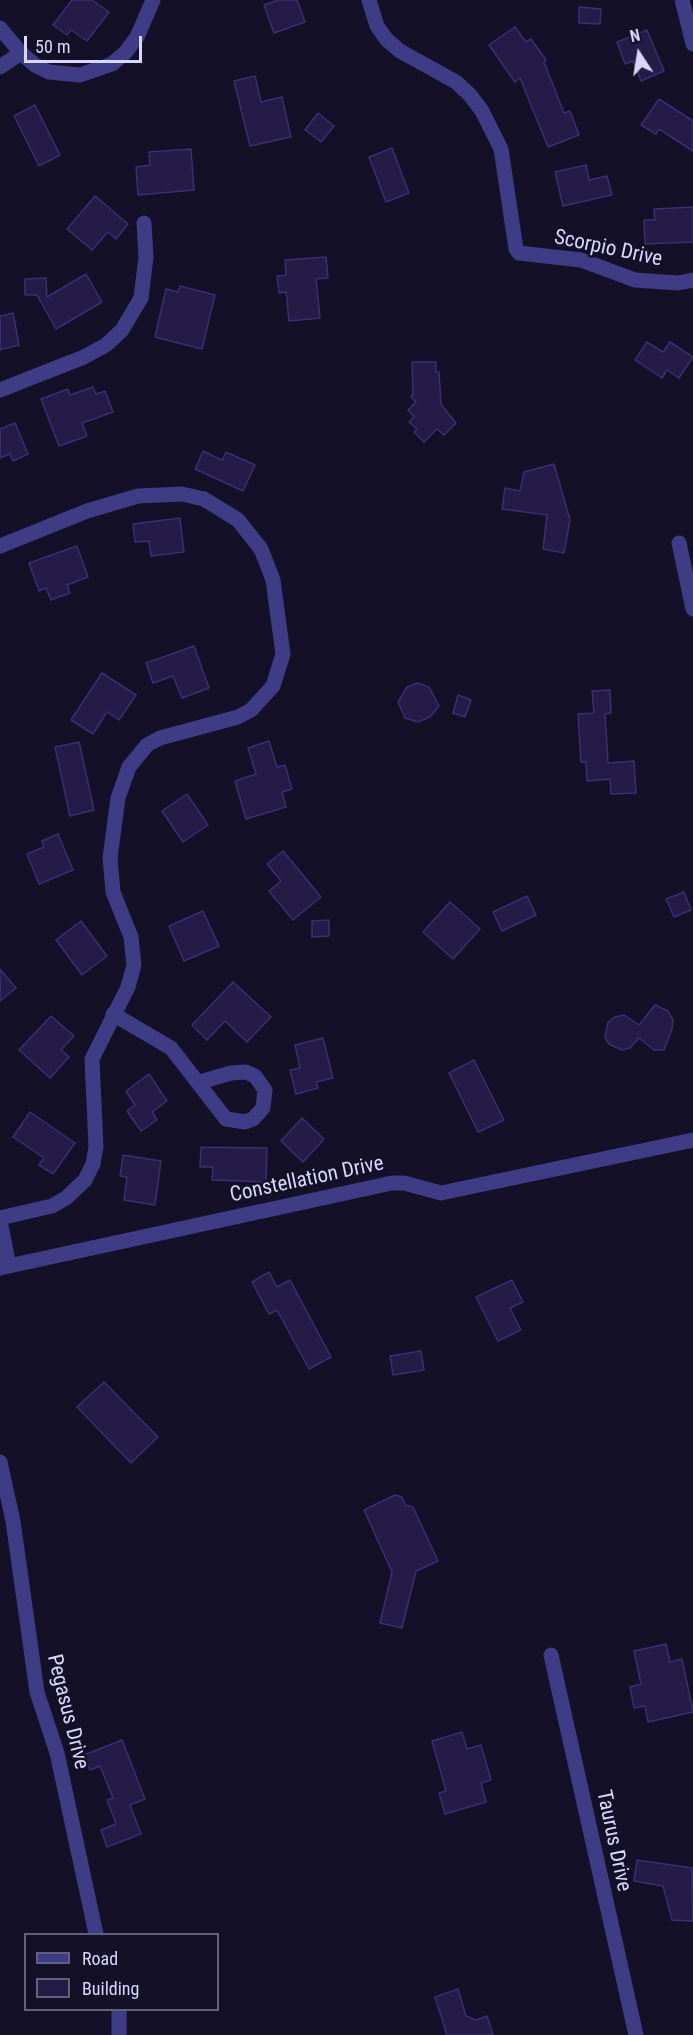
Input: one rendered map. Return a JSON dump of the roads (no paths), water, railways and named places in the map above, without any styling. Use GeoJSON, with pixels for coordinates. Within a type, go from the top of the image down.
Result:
{"type":"FeatureCollection","features":[{"type":"Feature","properties":{"kind":"street"},"geometry":{"type":"LineString","coordinates":[[0,28],[21,53],[49,72],[80,75],[112,64],[125,53],[137,37],[153,0]]}},
{"type":"Feature","properties":{"kind":"street","name":"Scorpio Drive"},"geometry":{"type":"LineString","coordinates":[[369,0],[377,26],[387,40],[400,51],[456,82],[482,111],[501,149],[516,249],[519,254],[581,260],[635,280],[669,283],[693,280]]}},
{"type":"Feature","properties":{"kind":"street"},"geometry":{"type":"LineString","coordinates":[[682,0],[693,44]]}},
{"type":"Feature","properties":{"kind":"street"},"geometry":{"type":"LineString","coordinates":[[0,67],[21,53]]}},
{"type":"Feature","properties":{"kind":"street"},"geometry":{"type":"LineString","coordinates":[[0,390],[84,357],[106,345],[122,330],[141,298],[146,256],[144,223]]}},
{"type":"Feature","properties":{"kind":"street"},"geometry":{"type":"LineString","coordinates":[[0,546],[112,502],[138,496],[182,494],[204,499],[238,520],[261,549],[273,580],[283,654],[273,686],[251,710],[237,717],[175,733],[147,745],[136,755],[123,781],[110,858],[110,874],[114,892],[131,937],[134,964],[132,977],[92,1059],[96,1147],[93,1164],[76,1191],[52,1206],[0,1220],[4,1267]]}},
{"type":"Feature","properties":{"kind":"street"},"geometry":{"type":"LineString","coordinates":[[679,543],[693,609]]}},
{"type":"Feature","properties":{"kind":"street"},"geometry":{"type":"LineString","coordinates":[[113,1014],[160,1040],[200,1082]]}},
{"type":"Feature","properties":{"kind":"street","name":"Constellation Drive"},"geometry":{"type":"LineString","coordinates":[[4,1267],[392,1183],[405,1183],[441,1194],[693,1140]]}},
{"type":"Feature","properties":{"kind":"street","name":"Pegasus Drive"},"geometry":{"type":"LineString","coordinates":[[0,1462],[13,1521],[37,1692],[59,1762],[96,1933]]}},
{"type":"Feature","properties":{"kind":"street","name":"Taurus Drive"},"geometry":{"type":"LineString","coordinates":[[551,1655],[636,2035]]}},
{"type":"Feature","properties":{"kind":"street"},"geometry":{"type":"LineString","coordinates":[[119,2011],[119,2035]]}}]}
